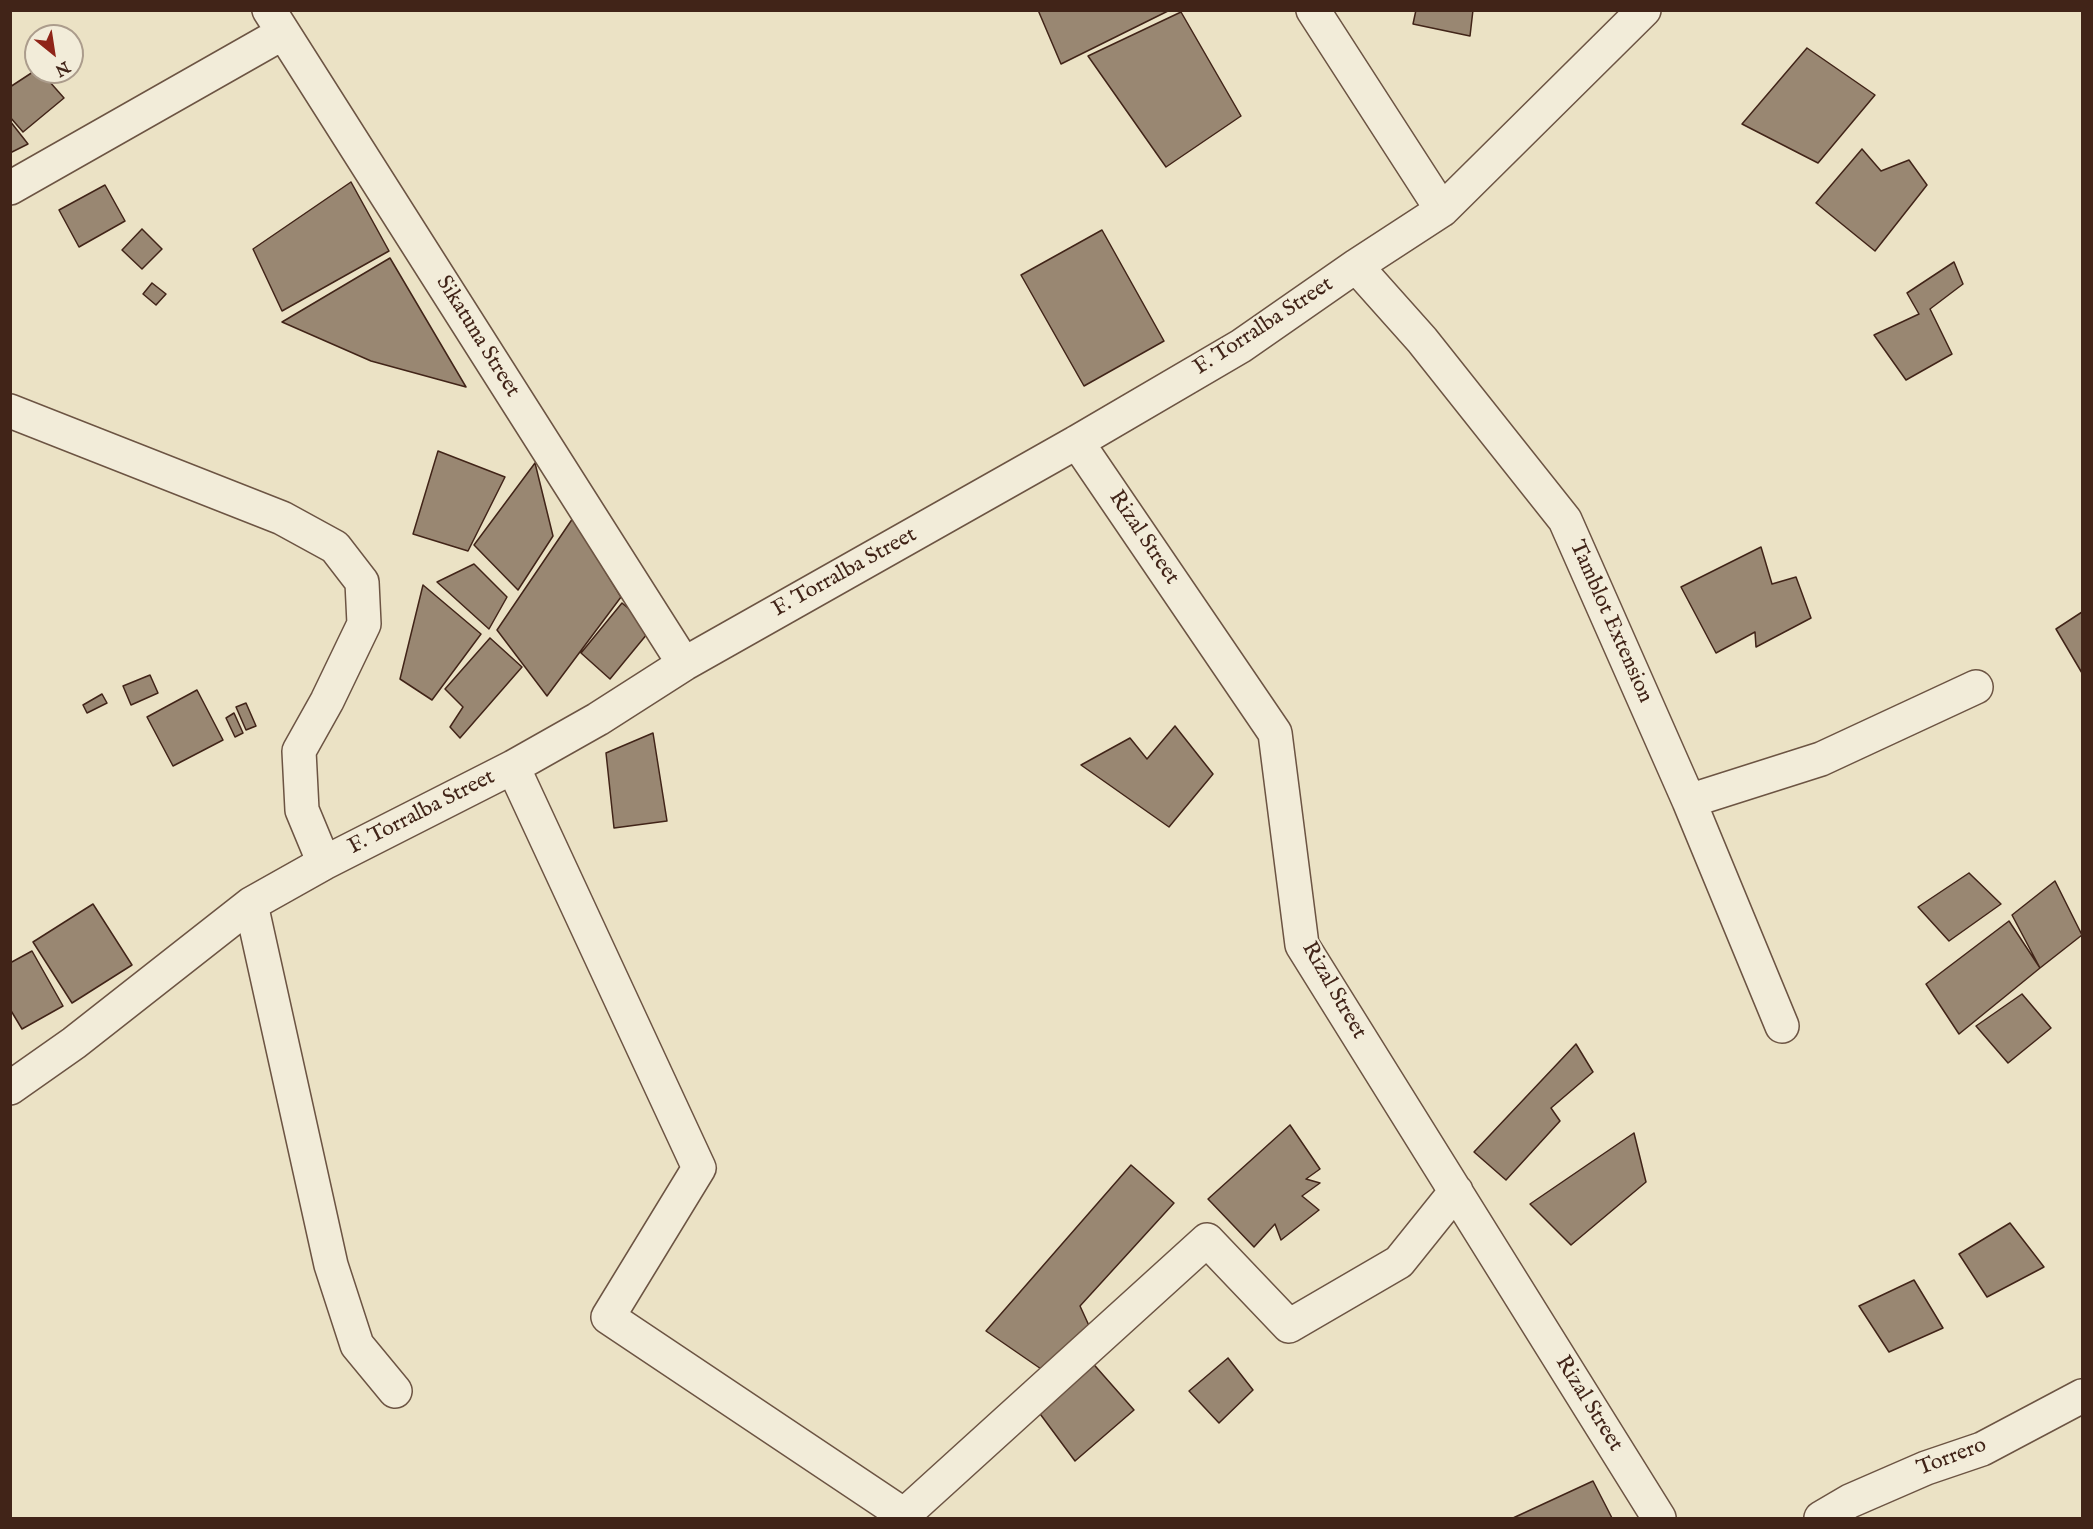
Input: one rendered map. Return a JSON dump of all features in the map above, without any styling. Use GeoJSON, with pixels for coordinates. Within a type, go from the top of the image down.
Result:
{"type":"FeatureCollection","features":[{"type":"Feature","properties":{"kind":"street"},"geometry":{"type":"LineString","coordinates":[[1313,10],[1442,210]]}},
{"type":"Feature","properties":{"kind":"street","name":"F. Torralba Street"},"geometry":{"type":"LineString","coordinates":[[10,1088],[74,1043],[251,904],[324,863],[513,767],[598,719],[684,664],[1077,442],[1241,346],[1356,266],[1442,210],[1644,10]]}},
{"type":"Feature","properties":{"kind":"street"},"geometry":{"type":"LineString","coordinates":[[10,188],[276,22]]}},
{"type":"Feature","properties":{"kind":"street","name":"Sikatuna Street"},"geometry":{"type":"LineString","coordinates":[[276,22],[684,664]]}},
{"type":"Feature","properties":{"kind":"street","name":"Tamblot Extension"},"geometry":{"type":"LineString","coordinates":[[1356,266],[1422,340],[1565,520],[1689,801],[1782,1026]]}},
{"type":"Feature","properties":{"kind":"street"},"geometry":{"type":"LineString","coordinates":[[10,411],[282,518],[335,547],[362,582],[364,624],[327,701],[299,751],[302,810],[324,863]]}},
{"type":"Feature","properties":{"kind":"street","name":"Rizal Street"},"geometry":{"type":"LineString","coordinates":[[1077,442],[1275,733],[1302,945],[1659,1518]]}},
{"type":"Feature","properties":{"kind":"street"},"geometry":{"type":"LineString","coordinates":[[1689,801],[1821,759],[1976,687]]}},
{"type":"Feature","properties":{"kind":"street"},"geometry":{"type":"LineString","coordinates":[[513,767],[699,1168],[608,1317],[904,1515],[1207,1240],[1289,1326],[1399,1262],[1456,1191]]}},
{"type":"Feature","properties":{"kind":"street"},"geometry":{"type":"LineString","coordinates":[[251,904],[331,1265],[357,1345],[395,1391]]}},
{"type":"Feature","properties":{"kind":"street","name":"Torrero"},"geometry":{"type":"LineString","coordinates":[[1821,1518],[1855,1510],[1926,1468],[1982,1449],[2082,1396]]}},
{"type":"Feature","properties":{"kind":"building"},"geometry":{"type":"Polygon","coordinates":[[[1038,10],[1170,10],[1061,64],[1038,10]]]}},
{"type":"Feature","properties":{"kind":"building"},"geometry":{"type":"Polygon","coordinates":[[[1416,10],[1473,10],[1470,36],[1413,24],[1416,10]]]}},
{"type":"Feature","properties":{"kind":"building"},"geometry":{"type":"Polygon","coordinates":[[[1181,12],[1241,116],[1166,167],[1088,56],[1181,12]]]}},
{"type":"Feature","properties":{"kind":"building"},"geometry":{"type":"Polygon","coordinates":[[[1807,48],[1875,95],[1818,163],[1742,124],[1807,48]]]}},
{"type":"Feature","properties":{"kind":"building"},"geometry":{"type":"Polygon","coordinates":[[[24,78],[24,84],[52,84],[64,98],[23,132],[10,117],[10,87],[24,78]]]}},
{"type":"Feature","properties":{"kind":"building"},"geometry":{"type":"Polygon","coordinates":[[[10,121],[28,144],[10,153],[10,121]]]}},
{"type":"Feature","properties":{"kind":"building"},"geometry":{"type":"Polygon","coordinates":[[[1862,149],[1881,171],[1909,160],[1927,185],[1875,251],[1816,203],[1862,149]]]}},
{"type":"Feature","properties":{"kind":"building"},"geometry":{"type":"Polygon","coordinates":[[[351,182],[389,251],[282,311],[253,249],[351,182]]]}},
{"type":"Feature","properties":{"kind":"building"},"geometry":{"type":"Polygon","coordinates":[[[105,185],[125,221],[79,247],[59,210],[105,185]]]}},
{"type":"Feature","properties":{"kind":"building"},"geometry":{"type":"Polygon","coordinates":[[[142,229],[162,249],[142,269],[122,250],[142,229]]]}},
{"type":"Feature","properties":{"kind":"building"},"geometry":{"type":"Polygon","coordinates":[[[1102,230],[1164,341],[1084,386],[1021,275],[1102,230]]]}},
{"type":"Feature","properties":{"kind":"building"},"geometry":{"type":"Polygon","coordinates":[[[390,258],[466,387],[371,361],[282,322],[390,258]]]}},
{"type":"Feature","properties":{"kind":"building"},"geometry":{"type":"Polygon","coordinates":[[[1954,262],[1963,284],[1930,309],[1952,354],[1906,380],[1874,335],[1919,314],[1907,293],[1954,262]]]}},
{"type":"Feature","properties":{"kind":"building"},"geometry":{"type":"Polygon","coordinates":[[[152,283],[166,294],[156,305],[143,294],[152,283]]]}},
{"type":"Feature","properties":{"kind":"building"},"geometry":{"type":"Polygon","coordinates":[[[438,451],[505,477],[468,551],[413,534],[438,451]]]}},
{"type":"Feature","properties":{"kind":"building"},"geometry":{"type":"Polygon","coordinates":[[[535,463],[553,536],[518,590],[474,545],[535,463]]]}},
{"type":"Feature","properties":{"kind":"building"},"geometry":{"type":"Polygon","coordinates":[[[573,518],[621,597],[547,696],[497,630],[573,518]]]}},
{"type":"Feature","properties":{"kind":"building"},"geometry":{"type":"Polygon","coordinates":[[[1761,547],[1772,584],[1796,577],[1811,618],[1756,647],[1755,632],[1716,653],[1681,587],[1761,547]]]}},
{"type":"Feature","properties":{"kind":"building"},"geometry":{"type":"Polygon","coordinates":[[[474,564],[507,597],[489,629],[437,582],[474,564]]]}},
{"type":"Feature","properties":{"kind":"building"},"geometry":{"type":"Polygon","coordinates":[[[423,585],[481,634],[432,700],[400,679],[423,585]]]}},
{"type":"Feature","properties":{"kind":"building"},"geometry":{"type":"Polygon","coordinates":[[[622,603],[652,628],[610,679],[581,653],[622,603]]]}},
{"type":"Feature","properties":{"kind":"building"},"geometry":{"type":"Polygon","coordinates":[[[2082,612],[2082,673],[2056,629],[2082,612]]]}},
{"type":"Feature","properties":{"kind":"building"},"geometry":{"type":"Polygon","coordinates":[[[490,638],[522,667],[460,738],[450,727],[463,707],[445,689],[490,638]]]}},
{"type":"Feature","properties":{"kind":"building"},"geometry":{"type":"Polygon","coordinates":[[[150,675],[158,693],[131,705],[123,686],[150,675]]]}},
{"type":"Feature","properties":{"kind":"building"},"geometry":{"type":"Polygon","coordinates":[[[197,690],[223,740],[173,766],[147,717],[197,690]]]}},
{"type":"Feature","properties":{"kind":"building"},"geometry":{"type":"Polygon","coordinates":[[[102,694],[107,703],[87,713],[83,705],[102,694]]]}},
{"type":"Feature","properties":{"kind":"building"},"geometry":{"type":"Polygon","coordinates":[[[246,703],[256,726],[246,730],[236,707],[246,703]]]}},
{"type":"Feature","properties":{"kind":"building"},"geometry":{"type":"Polygon","coordinates":[[[234,713],[243,733],[235,737],[226,718],[234,713]]]}},
{"type":"Feature","properties":{"kind":"building"},"geometry":{"type":"Polygon","coordinates":[[[1175,726],[1213,774],[1169,827],[1081,765],[1130,738],[1147,759],[1175,726]]]}},
{"type":"Feature","properties":{"kind":"building"},"geometry":{"type":"Polygon","coordinates":[[[653,733],[667,821],[614,828],[606,753],[653,733]]]}},
{"type":"Feature","properties":{"kind":"building"},"geometry":{"type":"Polygon","coordinates":[[[1969,873],[2001,904],[1949,941],[1918,907],[1969,873]]]}},
{"type":"Feature","properties":{"kind":"building"},"geometry":{"type":"Polygon","coordinates":[[[2055,881],[2082,935],[2040,968],[2012,915],[2055,881]]]}},
{"type":"Feature","properties":{"kind":"building"},"geometry":{"type":"Polygon","coordinates":[[[93,904],[132,965],[72,1003],[33,942],[93,904]]]}},
{"type":"Feature","properties":{"kind":"building"},"geometry":{"type":"Polygon","coordinates":[[[2009,921],[2040,968],[1959,1034],[1926,984],[2009,921]]]}},
{"type":"Feature","properties":{"kind":"building"},"geometry":{"type":"Polygon","coordinates":[[[32,951],[63,1006],[22,1029],[10,1009],[10,963],[32,951]]]}},
{"type":"Feature","properties":{"kind":"building"},"geometry":{"type":"Polygon","coordinates":[[[2022,994],[2051,1028],[2008,1063],[1976,1026],[2022,994]]]}},
{"type":"Feature","properties":{"kind":"building"},"geometry":{"type":"Polygon","coordinates":[[[1576,1044],[1593,1072],[1551,1108],[1560,1121],[1506,1180],[1474,1152],[1576,1044]]]}},
{"type":"Feature","properties":{"kind":"building"},"geometry":{"type":"Polygon","coordinates":[[[1290,1125],[1320,1169],[1306,1179],[1320,1183],[1302,1196],[1319,1210],[1281,1240],[1275,1224],[1254,1247],[1208,1199],[1290,1125]]]}},
{"type":"Feature","properties":{"kind":"building"},"geometry":{"type":"Polygon","coordinates":[[[1634,1133],[1646,1182],[1571,1245],[1530,1204],[1634,1133]]]}},
{"type":"Feature","properties":{"kind":"building"},"geometry":{"type":"Polygon","coordinates":[[[1131,1165],[1174,1203],[1080,1306],[1091,1330],[1044,1371],[986,1331],[1131,1165]]]}},
{"type":"Feature","properties":{"kind":"building"},"geometry":{"type":"Polygon","coordinates":[[[2010,1223],[2044,1267],[1987,1297],[1959,1254],[2010,1223]]]}},
{"type":"Feature","properties":{"kind":"building"},"geometry":{"type":"Polygon","coordinates":[[[1914,1280],[1943,1328],[1889,1352],[1859,1306],[1914,1280]]]}},
{"type":"Feature","properties":{"kind":"building"},"geometry":{"type":"Polygon","coordinates":[[[1228,1358],[1253,1390],[1219,1423],[1189,1391],[1228,1358]]]}},
{"type":"Feature","properties":{"kind":"building"},"geometry":{"type":"Polygon","coordinates":[[[1089,1359],[1134,1410],[1075,1461],[1032,1403],[1089,1359]]]}},
{"type":"Feature","properties":{"kind":"building"},"geometry":{"type":"Polygon","coordinates":[[[1593,1481],[1612,1518],[1513,1518],[1593,1481]]]}}]}
